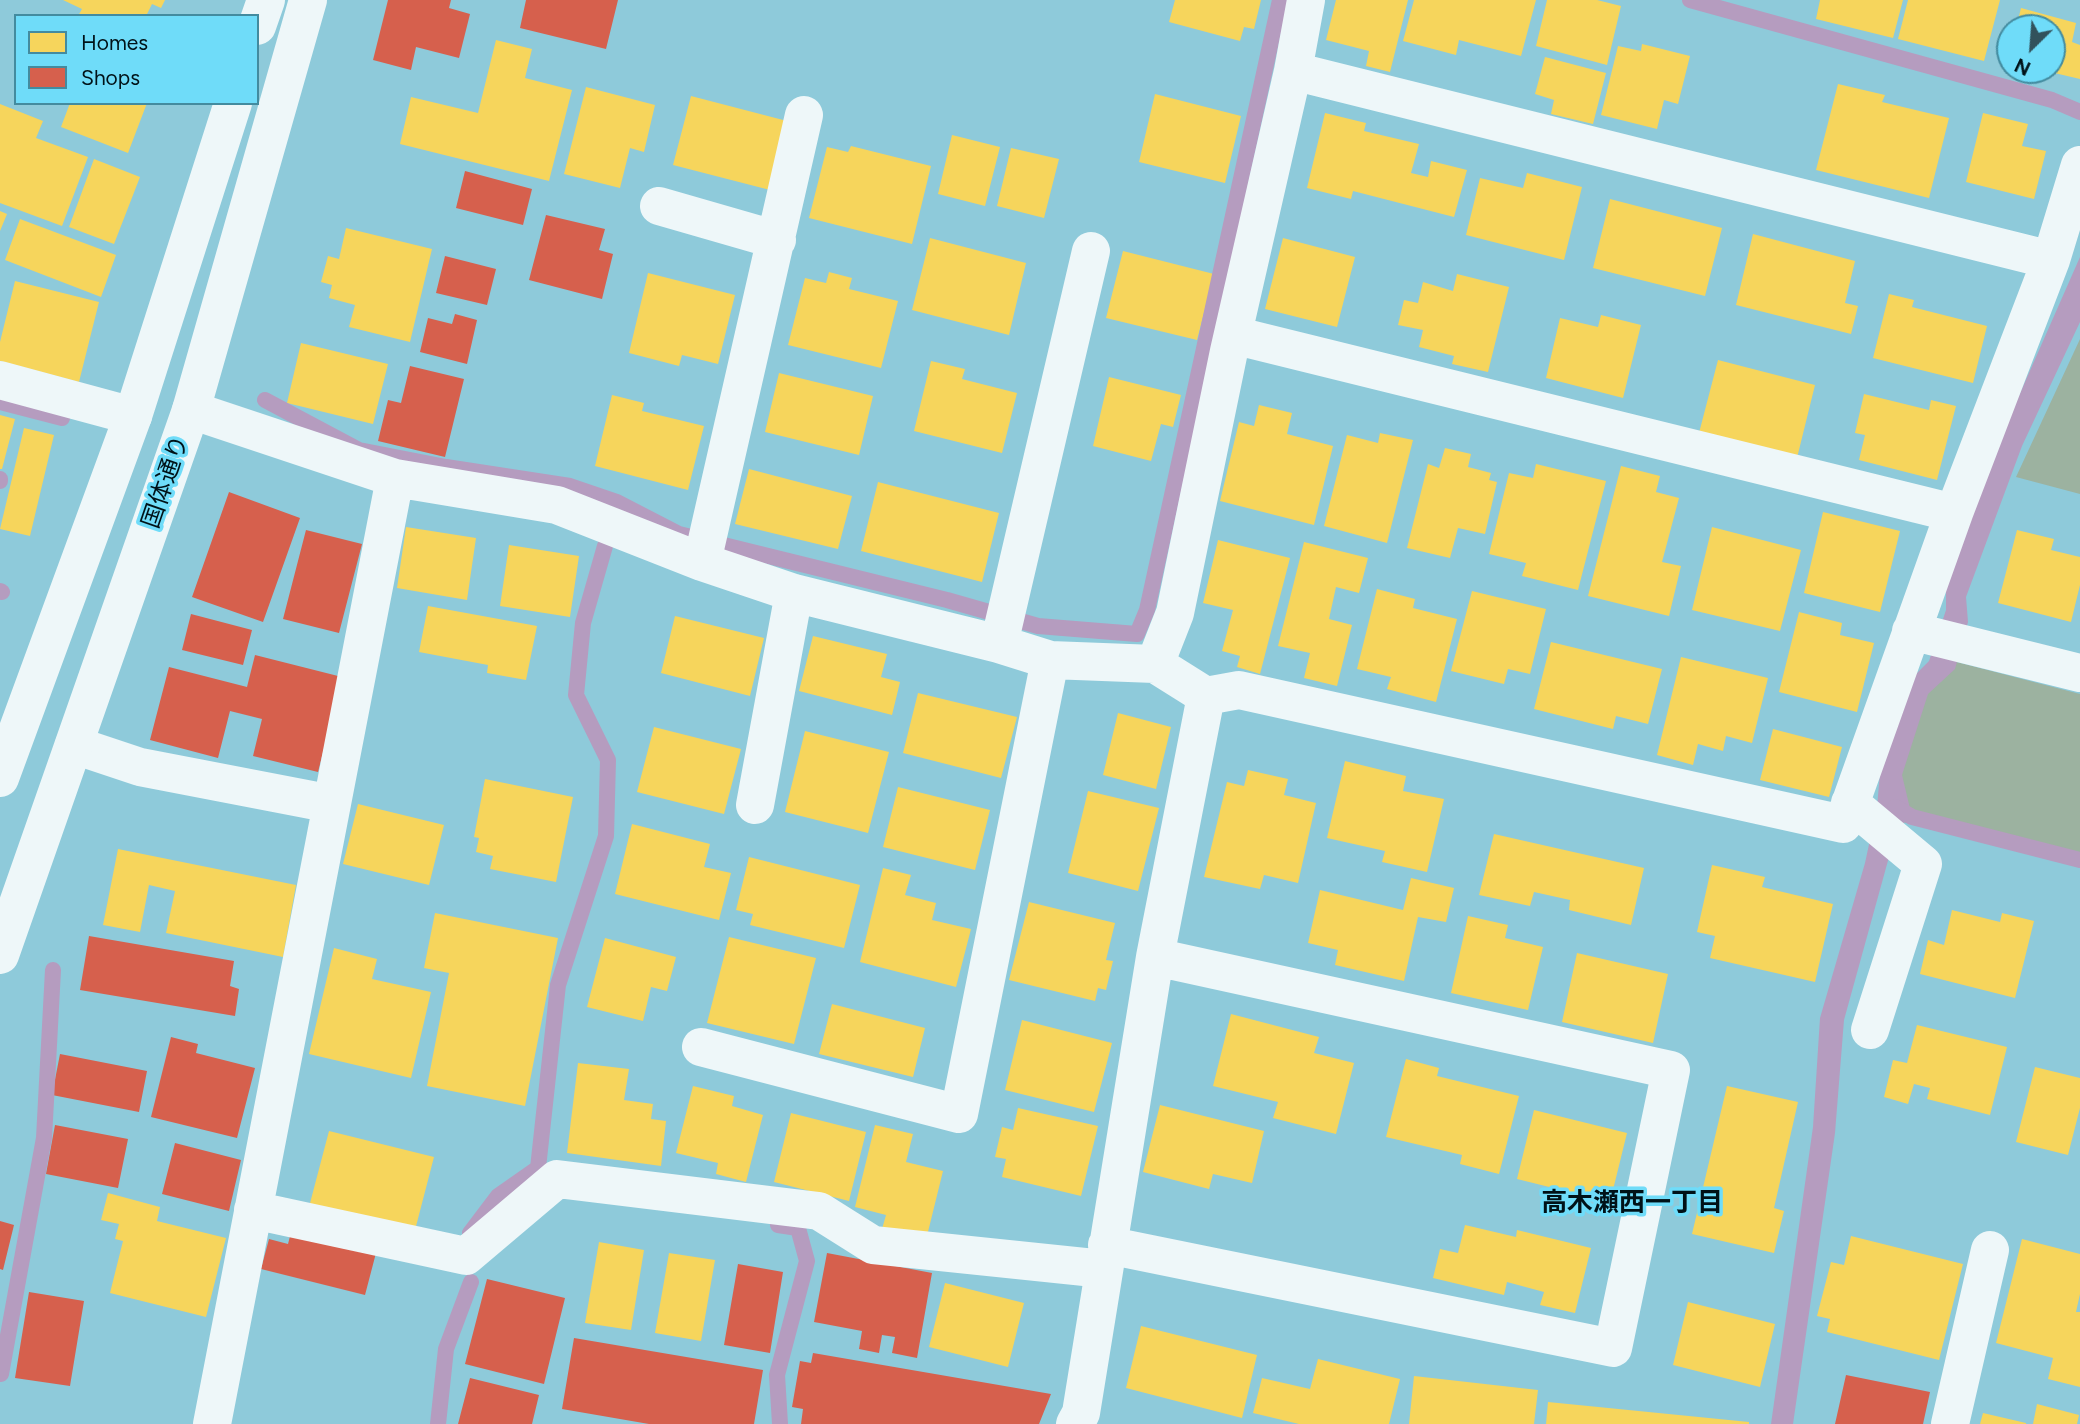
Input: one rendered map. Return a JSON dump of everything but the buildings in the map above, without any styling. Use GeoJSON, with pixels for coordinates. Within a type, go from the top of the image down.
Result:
{"type":"FeatureCollection","features":[{"type":"Feature","properties":{"kind":"main road"},"geometry":{"type":"LineString","coordinates":[[259,20],[265,0]]}},
{"type":"Feature","properties":{"kind":"main road","name":"国体通り"},"geometry":{"type":"LineString","coordinates":[[0,955],[191,410],[308,0]]}},
{"type":"Feature","properties":{"kind":"main road"},"geometry":{"type":"LineString","coordinates":[[1155,664],[1175,612],[1233,335],[1293,71],[1306,0]]}},
{"type":"Feature","properties":{"kind":"main road"},"geometry":{"type":"LineString","coordinates":[[1293,71],[2051,260]]}},
{"type":"Feature","properties":{"kind":"main road"},"geometry":{"type":"LineString","coordinates":[[0,778],[133,416],[232,105]]}},
{"type":"Feature","properties":{"kind":"main road"},"geometry":{"type":"LineString","coordinates":[[702,562],[804,115]]}},
{"type":"Feature","properties":{"kind":"main road"},"geometry":{"type":"LineString","coordinates":[[191,410],[395,478],[557,505],[702,562],[794,593],[999,644],[1050,660],[1155,664],[1206,696],[1239,690],[1843,824],[1859,811],[1911,631],[2051,260],[2080,165]]}},
{"type":"Feature","properties":{"kind":"main road"},"geometry":{"type":"LineString","coordinates":[[659,206],[777,240]]}},
{"type":"Feature","properties":{"kind":"main road"},"geometry":{"type":"LineString","coordinates":[[999,644],[1091,251]]}},
{"type":"Feature","properties":{"kind":"main road"},"geometry":{"type":"LineString","coordinates":[[1233,335],[1954,513]]}},
{"type":"Feature","properties":{"kind":"main road"},"geometry":{"type":"LineString","coordinates":[[0,380],[133,416]]}},
{"type":"Feature","properties":{"kind":"main road"},"geometry":{"type":"LineString","coordinates":[[212,1424],[395,478]]}},
{"type":"Feature","properties":{"kind":"main road"},"geometry":{"type":"LineString","coordinates":[[755,805],[794,593]]}},
{"type":"Feature","properties":{"kind":"main road"},"geometry":{"type":"LineString","coordinates":[[1911,631],[2080,673]]}},
{"type":"Feature","properties":{"kind":"main road"},"geometry":{"type":"LineString","coordinates":[[701,1047],[959,1114],[1050,660]]}},
{"type":"Feature","properties":{"kind":"main road"},"geometry":{"type":"LineString","coordinates":[[1075,1424],[1081,1413],[1156,957],[1206,696]]}},
{"type":"Feature","properties":{"kind":"main road"},"geometry":{"type":"LineString","coordinates":[[74,745],[139,767],[332,804]]}},
{"type":"Feature","properties":{"kind":"main road"},"geometry":{"type":"LineString","coordinates":[[1859,811],[1923,864],[1870,1030]]}},
{"type":"Feature","properties":{"kind":"main road"},"geometry":{"type":"LineString","coordinates":[[253,1210],[466,1256],[557,1179],[819,1211],[873,1245],[1105,1257],[1613,1348],[1671,1070],[1156,957]]}},
{"type":"Feature","properties":{"kind":"main road"},"geometry":{"type":"LineString","coordinates":[[1950,1424],[1990,1250]]}},
{"type":"Feature","properties":{"kind":"green space"},"geometry":{"type":"Polygon","coordinates":[[[2080,339],[2080,494],[2016,477],[2080,339]]]}},
{"type":"Feature","properties":{"kind":"green space"},"geometry":{"type":"Polygon","coordinates":[[[1945,659],[2080,694],[2080,865],[1878,816],[1903,726],[1945,659]]]}},
{"type":"Feature","properties":{"kind":"shaded area"},"geometry":{"type":"Polygon","coordinates":[[[2080,257],[2080,322],[2022,446],[1966,597],[1968,622],[1955,669],[1928,694],[1902,775],[1912,817],[1897,828],[1844,1020],[1835,1133],[1793,1424],[1771,1424],[1813,1127],[1820,1018],[1865,863],[1877,807],[1880,773],[1916,674],[1929,661],[1946,610],[1946,586],[2003,432],[2080,257]]]}},
{"type":"Feature","properties":{"kind":"waterway"},"geometry":{"type":"LineString","coordinates":[[265,400],[359,450],[446,467],[570,486],[617,502],[679,534],[947,600],[1038,626],[1137,634],[1147,610],[1280,0]]}},
{"type":"Feature","properties":{"kind":"waterway"},"geometry":{"type":"LineString","coordinates":[[1690,0],[2052,100],[2080,112]]}},
{"type":"Feature","properties":{"kind":"waterway"},"geometry":{"type":"LineString","coordinates":[[0,402],[62,418]]}},
{"type":"Feature","properties":{"kind":"waterway"},"geometry":{"type":"LineString","coordinates":[[470,1233],[498,1196],[538,1168],[558,985],[606,836],[608,760],[576,695],[583,623],[605,546]]}},
{"type":"Feature","properties":{"kind":"waterway"},"geometry":{"type":"LineString","coordinates":[[1895,807],[1912,817],[2080,860]]}},
{"type":"Feature","properties":{"kind":"waterway"},"geometry":{"type":"LineString","coordinates":[[1,1374],[44,1138],[53,970]]}},
{"type":"Feature","properties":{"kind":"waterway"},"geometry":{"type":"LineString","coordinates":[[778,1225],[798,1228],[807,1261],[777,1375],[780,1424]]}},
{"type":"Feature","properties":{"kind":"waterway"},"geometry":{"type":"LineString","coordinates":[[438,1424],[446,1349],[471,1282]]}},
{"type":"Feature","properties":{"kind":"district","name":"高木瀬西一丁目"},"geometry":{"type":"Point","coordinates":[1632,1203]}}]}
